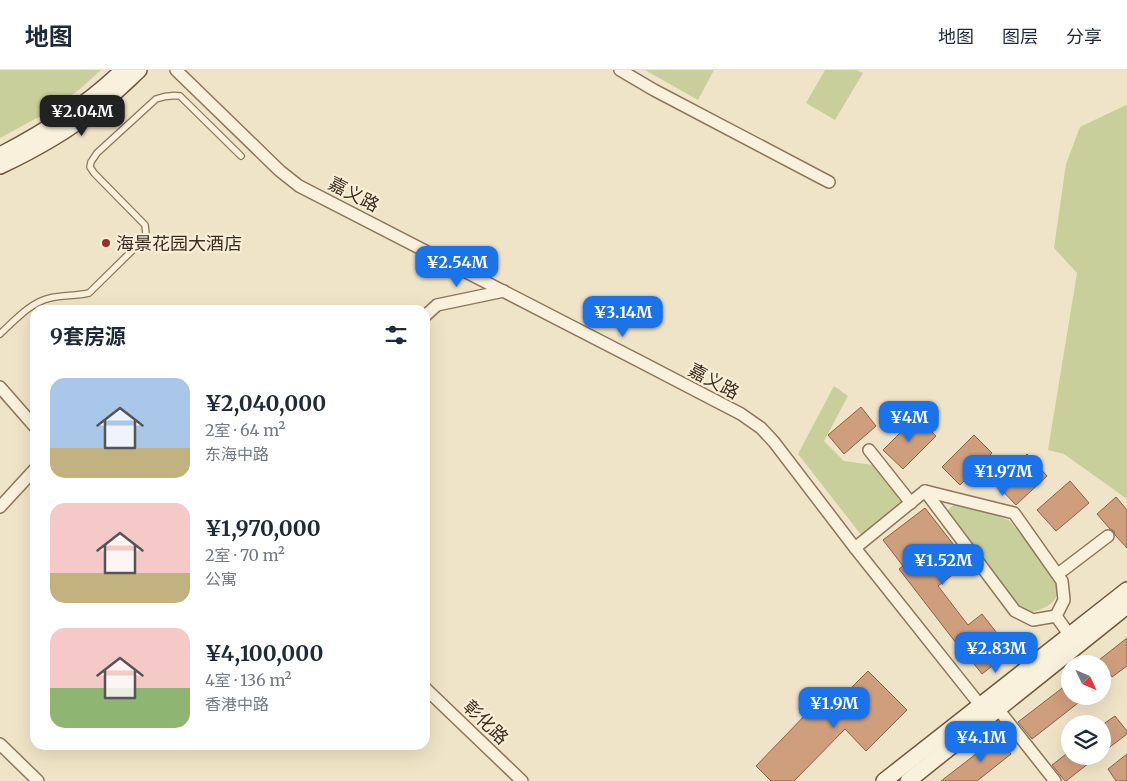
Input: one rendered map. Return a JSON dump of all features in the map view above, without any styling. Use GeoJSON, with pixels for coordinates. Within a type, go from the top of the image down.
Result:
{"type":"FeatureCollection","features":[{"type":"Feature","properties":{"kind":"main road"},"geometry":{"type":"LineString","coordinates":[[0,155],[67,116],[89,100],[123,70]]}},
{"type":"Feature","properties":{"kind":"main road"},"geometry":{"type":"LineString","coordinates":[[0,166],[45,143],[70,127],[96,108],[138,70]]}},
{"type":"Feature","properties":{"kind":"main road"},"geometry":{"type":"LineString","coordinates":[[908,781],[998,709],[1127,590]]}},
{"type":"Feature","properties":{"kind":"main road"},"geometry":{"type":"LineString","coordinates":[[884,781],[980,705],[1127,606]]}},
{"type":"Feature","properties":{"kind":"street","name":"嘉义路"},"geometry":{"type":"LineString","coordinates":[[176,70],[280,171],[299,186],[632,357],[754,422],[774,442],[855,548],[980,705]]}},
{"type":"Feature","properties":{"kind":"street"},"geometry":{"type":"LineString","coordinates":[[620,70],[654,90],[829,182]]}},
{"type":"Feature","properties":{"kind":"street"},"geometry":{"type":"LineString","coordinates":[[430,311],[437,305],[504,292]]}},
{"type":"Feature","properties":{"kind":"street"},"geometry":{"type":"LineString","coordinates":[[0,387],[30,421]]}},
{"type":"Feature","properties":{"kind":"street"},"geometry":{"type":"LineString","coordinates":[[869,450],[911,503]]}},
{"type":"Feature","properties":{"kind":"street"},"geometry":{"type":"LineString","coordinates":[[0,506],[30,474]]}},
{"type":"Feature","properties":{"kind":"street"},"geometry":{"type":"LineString","coordinates":[[855,548],[925,491]]}},
{"type":"Feature","properties":{"kind":"street"},"geometry":{"type":"LineString","coordinates":[[925,491],[1014,513],[1062,581],[1064,600],[1056,616]]}},
{"type":"Feature","properties":{"kind":"street"},"geometry":{"type":"LineString","coordinates":[[925,491],[1015,611],[1033,620],[1056,616]]}},
{"type":"Feature","properties":{"kind":"street"},"geometry":{"type":"LineString","coordinates":[[1058,574],[1108,536]]}},
{"type":"Feature","properties":{"kind":"street"},"geometry":{"type":"LineString","coordinates":[[1056,616],[1073,641]]}},
{"type":"Feature","properties":{"kind":"street","name":"彰化路"},"geometry":{"type":"LineString","coordinates":[[430,693],[522,781]]}},
{"type":"Feature","properties":{"kind":"street"},"geometry":{"type":"LineString","coordinates":[[980,705],[998,709],[1055,781]]}},
{"type":"Feature","properties":{"kind":"street"},"geometry":{"type":"LineString","coordinates":[[0,744],[38,781]]}},
{"type":"Feature","properties":{"kind":"lane"},"geometry":{"type":"LineString","coordinates":[[34,305],[49,298],[89,293],[144,239],[146,234],[144,225],[90,167],[97,153],[156,99],[175,95],[180,96],[241,156]]}},
{"type":"Feature","properties":{"kind":"lane"},"geometry":{"type":"LineString","coordinates":[[0,334],[30,308]]}},
{"type":"Feature","properties":{"kind":"green space"},"geometry":{"type":"Polygon","coordinates":[[[0,70],[101,70],[80,89],[48,112],[0,138],[0,70]]]}},
{"type":"Feature","properties":{"kind":"green space"},"geometry":{"type":"Polygon","coordinates":[[[645,70],[714,70],[698,100],[645,70]]]}},
{"type":"Feature","properties":{"kind":"green space"},"geometry":{"type":"Polygon","coordinates":[[[825,70],[857,70],[863,73],[835,120],[806,103],[825,70]]]}},
{"type":"Feature","properties":{"kind":"green space"},"geometry":{"type":"Polygon","coordinates":[[[1126,105],[1127,499],[1064,454],[1048,450],[1077,273],[1054,248],[1066,164],[1080,127],[1126,105]]]}},
{"type":"Feature","properties":{"kind":"green space"},"geometry":{"type":"Polygon","coordinates":[[[834,386],[848,396],[824,441],[844,461],[873,465],[903,502],[862,536],[798,454],[834,386]]]}},
{"type":"Feature","properties":{"kind":"green space"},"geometry":{"type":"Polygon","coordinates":[[[960,499],[1010,521],[1058,583],[1056,596],[1051,604],[1029,613],[1019,607],[948,510],[960,499]]]}},
{"type":"Feature","properties":{"kind":"building"},"geometry":{"type":"Polygon","coordinates":[[[861,407],[876,426],[844,454],[828,435],[861,407]]]}},
{"type":"Feature","properties":{"kind":"building"},"geometry":{"type":"Polygon","coordinates":[[[916,417],[936,436],[903,469],[883,450],[916,417]]]}},
{"type":"Feature","properties":{"kind":"building"},"geometry":{"type":"Polygon","coordinates":[[[974,435],[992,453],[960,485],[942,467],[974,435]]]}},
{"type":"Feature","properties":{"kind":"building"},"geometry":{"type":"Polygon","coordinates":[[[1027,454],[1047,476],[1016,505],[996,484],[1027,454]]]}},
{"type":"Feature","properties":{"kind":"building"},"geometry":{"type":"Polygon","coordinates":[[[1070,481],[1089,503],[1056,531],[1037,510],[1070,481]]]}},
{"type":"Feature","properties":{"kind":"building"},"geometry":{"type":"Polygon","coordinates":[[[1116,497],[1127,510],[1127,548],[1097,514],[1116,497]]]}},
{"type":"Feature","properties":{"kind":"building"},"geometry":{"type":"Polygon","coordinates":[[[925,508],[968,563],[938,586],[968,625],[982,614],[1011,651],[982,674],[899,569],[903,566],[883,540],[925,508]]]}},
{"type":"Feature","properties":{"kind":"building"},"geometry":{"type":"Polygon","coordinates":[[[1127,638],[1127,666],[1112,677],[1111,655],[1105,655],[1127,638]]]}},
{"type":"Feature","properties":{"kind":"building"},"geometry":{"type":"Polygon","coordinates":[[[868,671],[907,710],[866,751],[845,729],[794,781],[771,781],[756,766],[812,708],[821,718],[868,671]]]}},
{"type":"Feature","properties":{"kind":"building"},"geometry":{"type":"Polygon","coordinates":[[[1061,689],[1061,705],[1075,705],[1032,739],[1018,722],[1061,689]]]}},
{"type":"Feature","properties":{"kind":"building"},"geometry":{"type":"Polygon","coordinates":[[[1115,716],[1127,731],[1127,734],[1111,746],[1111,719],[1115,716]]]}},
{"type":"Feature","properties":{"kind":"building"},"geometry":{"type":"Polygon","coordinates":[[[998,737],[1011,754],[977,781],[941,781],[998,737]]]}},
{"type":"Feature","properties":{"kind":"building"},"geometry":{"type":"Polygon","coordinates":[[[1127,754],[1127,781],[1116,781],[1108,769],[1127,754]]]}},
{"type":"Feature","properties":{"kind":"building"},"geometry":{"type":"Polygon","coordinates":[[[1061,758],[1061,765],[1086,765],[1065,781],[1052,765],[1061,758]]]}},
{"type":"Feature","properties":{"kind":"place","name":"海景花园大酒店"},"geometry":{"type":"Point","coordinates":[106,243]}}]}
